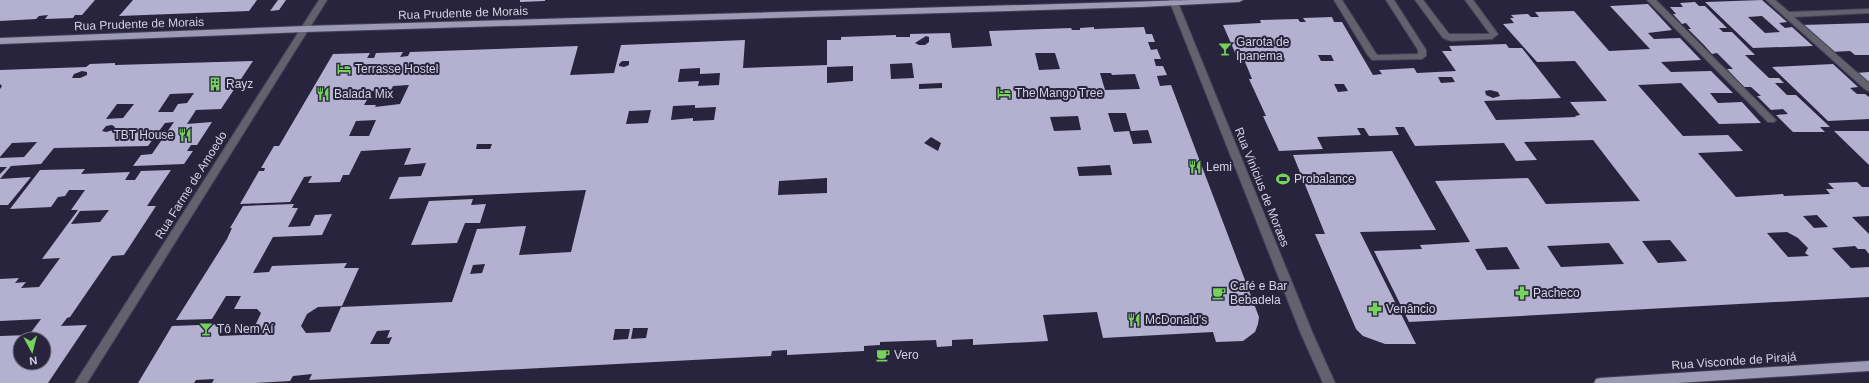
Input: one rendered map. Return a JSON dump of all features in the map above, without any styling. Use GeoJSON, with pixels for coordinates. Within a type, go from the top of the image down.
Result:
{"type":"FeatureCollection","features":[{"type":"Feature","properties":{"kind":"main road","name":"Rua Prudente de Morais"},"geometry":{"type":"LineString","coordinates":[[0,41],[305,29],[1239,0]]}},
{"type":"Feature","properties":{"kind":"main road","name":"Rua Visconde de Pirajá"},"geometry":{"type":"LineString","coordinates":[[1600,383],[1869,366]]}},
{"type":"Feature","properties":{"kind":"street","name":"Rua Farme de Amoedo"},"geometry":{"type":"LineString","coordinates":[[81,383],[323,0]]}},
{"type":"Feature","properties":{"kind":"street"},"geometry":{"type":"LineString","coordinates":[[1338,0],[1371,54],[1375,58],[1422,56],[1422,50],[1390,0]]}},
{"type":"Feature","properties":{"kind":"street"},"geometry":{"type":"LineString","coordinates":[[1419,0],[1446,36],[1451,38],[1492,36],[1494,34],[1493,31],[1469,0]]}},
{"type":"Feature","properties":{"kind":"street"},"geometry":{"type":"LineString","coordinates":[[1651,0],[1771,120]]}},
{"type":"Feature","properties":{"kind":"street"},"geometry":{"type":"LineString","coordinates":[[1770,0],[1869,88]]}},
{"type":"Feature","properties":{"kind":"street","name":"Rua Vinícius de Moraes"},"geometry":{"type":"LineString","coordinates":[[1174,1],[1304,327],[1329,383]]}},
{"type":"Feature","properties":{"kind":"street"},"geometry":{"type":"LineString","coordinates":[[1788,15],[1869,11]]}},
{"type":"Feature","properties":{"kind":"building"},"geometry":{"type":"Polygon","coordinates":[[[0,0],[95,0],[82,15],[75,15],[73,18],[45,19],[48,15],[39,16],[36,19],[0,21],[0,0]]]}},
{"type":"Feature","properties":{"kind":"building"},"geometry":{"type":"Polygon","coordinates":[[[133,0],[257,0],[249,11],[119,16],[133,0]]]}},
{"type":"Feature","properties":{"kind":"building"},"geometry":{"type":"Polygon","coordinates":[[[278,0],[286,0],[279,10],[270,11],[278,0]]]}},
{"type":"Feature","properties":{"kind":"building"},"geometry":{"type":"Polygon","coordinates":[[[520,0],[545,0],[545,1],[520,2],[520,0]]]}},
{"type":"Feature","properties":{"kind":"building"},"geometry":{"type":"Polygon","coordinates":[[[1762,0],[1787,22],[1779,23],[1785,28],[1792,27],[1813,46],[1753,48],[1705,2],[1762,0]],[[1762,16],[1748,17],[1765,33],[1780,32],[1762,16]]]}},
{"type":"Feature","properties":{"kind":"building"},"geometry":{"type":"Polygon","coordinates":[[[1695,2],[1699,6],[1705,6],[1727,28],[1719,28],[1723,32],[1732,32],[1755,55],[1745,55],[1769,78],[1779,78],[1784,83],[1775,83],[1787,95],[1796,95],[1830,127],[1820,127],[1825,132],[1793,132],[1776,115],[1788,114],[1783,109],[1771,110],[1757,96],[1761,96],[1751,87],[1744,87],[1727,69],[1733,69],[1717,53],[1712,54],[1688,29],[1691,29],[1686,23],[1682,24],[1673,14],[1676,14],[1670,7],[1683,7],[1680,3],[1695,2]]]}},
{"type":"Feature","properties":{"kind":"building"},"geometry":{"type":"Polygon","coordinates":[[[1648,4],[1672,30],[1648,33],[1654,39],[1680,38],[1701,60],[1661,62],[1671,72],[1711,71],[1733,93],[1710,93],[1718,103],[1742,102],[1761,123],[1719,124],[1681,83],[1638,85],[1683,136],[1728,135],[1743,151],[1698,153],[1736,197],[1783,194],[1784,196],[1830,194],[1826,189],[1834,189],[1828,183],[1857,182],[1862,187],[1869,187],[1869,216],[1852,217],[1869,234],[1869,254],[1865,249],[1858,249],[1855,246],[1832,248],[1851,268],[1869,267],[1869,297],[1409,322],[1374,251],[1422,249],[1420,245],[1470,242],[1435,181],[1528,178],[1546,204],[1640,201],[1593,140],[1524,142],[1537,160],[1516,161],[1504,143],[1415,146],[1404,127],[1395,127],[1399,135],[1369,136],[1364,128],[1357,128],[1361,135],[1317,137],[1323,149],[1279,151],[1263,116],[1266,116],[1249,79],[1252,79],[1243,57],[1237,57],[1223,25],[1261,23],[1260,20],[1298,19],[1300,22],[1306,22],[1303,18],[1332,17],[1334,22],[1342,22],[1373,75],[1382,74],[1379,70],[1414,68],[1417,73],[1456,71],[1442,51],[1452,51],[1449,46],[1506,44],[1509,48],[1522,48],[1561,98],[1484,101],[1496,120],[1576,117],[1575,116],[1580,115],[1570,102],[1607,101],[1575,61],[1537,62],[1503,24],[1514,23],[1510,18],[1514,18],[1511,15],[1528,14],[1531,17],[1539,17],[1535,12],[1574,11],[1609,51],[1650,49],[1610,6],[1648,4]],[[1318,55],[1321,61],[1334,61],[1331,55],[1318,55]],[[1438,77],[1441,83],[1455,82],[1452,77],[1438,77]],[[1334,84],[1338,92],[1348,91],[1344,84],[1334,84]],[[1490,90],[1485,91],[1486,95],[1493,98],[1500,96],[1498,92],[1490,90]],[[1817,215],[1803,216],[1814,228],[1828,227],[1817,215]],[[1787,232],[1767,233],[1788,257],[1809,256],[1805,253],[1808,248],[1798,238],[1787,232]],[[1670,240],[1642,241],[1658,263],[1687,261],[1670,240]],[[1609,243],[1547,246],[1561,267],[1624,264],[1609,243]],[[1507,247],[1475,249],[1487,270],[1520,269],[1507,247]]]}},
{"type":"Feature","properties":{"kind":"building"},"geometry":{"type":"Polygon","coordinates":[[[1869,23],[1869,55],[1855,55],[1850,51],[1831,52],[1802,25],[1869,23]]]}},
{"type":"Feature","properties":{"kind":"building"},"geometry":{"type":"Polygon","coordinates":[[[1094,27],[1094,29],[1144,27],[1146,34],[1152,34],[1155,42],[1148,42],[1151,50],[1157,49],[1161,59],[1154,59],[1156,66],[1163,66],[1167,75],[1157,76],[1160,86],[1171,85],[1259,317],[1255,332],[1243,341],[1216,342],[1213,332],[1103,338],[1097,312],[1043,315],[1048,341],[973,345],[973,339],[952,340],[952,346],[937,347],[936,340],[880,342],[880,345],[864,346],[864,351],[787,355],[787,350],[772,351],[771,356],[309,380],[312,374],[293,376],[290,381],[255,383],[212,383],[214,379],[196,380],[194,383],[138,383],[172,326],[226,324],[219,336],[243,335],[253,330],[261,313],[257,309],[234,309],[241,296],[226,296],[212,319],[176,320],[227,239],[232,228],[230,228],[243,206],[294,204],[292,208],[298,208],[288,227],[310,226],[315,215],[332,214],[322,235],[273,237],[253,273],[269,272],[272,266],[347,263],[344,268],[359,268],[342,306],[318,307],[307,314],[301,326],[306,333],[330,332],[341,307],[452,302],[477,229],[526,226],[519,255],[571,252],[586,190],[389,199],[399,177],[421,176],[426,163],[404,165],[411,148],[361,151],[349,175],[343,175],[340,182],[308,183],[312,176],[304,177],[290,202],[240,204],[259,171],[264,171],[265,168],[261,168],[274,146],[279,146],[333,54],[370,53],[367,58],[374,58],[376,53],[403,52],[400,57],[408,56],[410,52],[578,46],[570,75],[614,73],[621,45],[745,40],[743,68],[827,65],[827,40],[841,40],[841,37],[896,35],[896,37],[910,37],[910,34],[950,33],[952,48],[992,46],[989,31],[1071,28],[1072,30],[1080,30],[1080,28],[1094,27]],[[926,36],[915,43],[925,45],[929,42],[929,37],[926,36]],[[1035,53],[1039,70],[1060,69],[1055,53],[1035,53]],[[622,61],[619,64],[619,66],[624,67],[629,65],[629,61],[622,61]],[[912,63],[890,64],[891,79],[914,78],[912,63]],[[853,66],[827,67],[827,83],[853,81],[853,66]],[[700,68],[680,69],[678,82],[699,81],[698,86],[719,85],[720,73],[700,74],[700,68]],[[1100,73],[1105,90],[1140,89],[1135,74],[1112,75],[1111,73],[1100,73]],[[942,83],[919,84],[919,89],[942,88],[942,83]],[[409,85],[393,86],[391,90],[372,91],[364,105],[376,105],[375,107],[400,104],[409,85]],[[1065,88],[1044,89],[1046,100],[1067,99],[1065,88]],[[695,105],[673,106],[671,120],[693,118],[693,121],[714,120],[716,107],[695,108],[695,105]],[[651,110],[629,111],[626,124],[648,123],[651,110]],[[1108,113],[1114,132],[1129,131],[1133,144],[1152,143],[1148,130],[1131,131],[1126,113],[1108,113]],[[1078,116],[1050,117],[1054,131],[1081,130],[1078,116]],[[376,120],[356,121],[349,136],[369,136],[376,120]],[[931,137],[924,143],[938,151],[941,143],[931,137]],[[477,144],[476,149],[490,149],[492,144],[477,144]],[[1110,165],[1077,167],[1079,176],[1112,175],[1110,165]],[[827,178],[779,181],[778,195],[827,193],[827,178]],[[485,264],[473,265],[470,274],[482,273],[485,264]],[[633,328],[631,339],[646,338],[648,328],[633,328]],[[615,329],[613,340],[628,339],[630,329],[615,329]],[[390,330],[377,331],[370,344],[389,344],[392,337],[387,338],[390,330]]]}},
{"type":"Feature","properties":{"kind":"building"},"geometry":{"type":"Polygon","coordinates":[[[253,61],[221,109],[196,110],[187,124],[212,122],[197,145],[191,145],[187,151],[193,151],[184,164],[133,166],[141,155],[152,154],[174,122],[165,123],[148,146],[54,148],[41,164],[11,166],[0,179],[0,174],[7,167],[0,167],[0,158],[24,157],[37,142],[12,143],[0,157],[0,89],[2,86],[0,84],[0,70],[86,67],[90,64],[115,63],[115,65],[253,61]],[[82,71],[74,74],[72,78],[80,78],[87,75],[87,72],[82,71]],[[194,93],[170,94],[158,112],[173,112],[178,104],[187,103],[194,93]],[[117,104],[106,119],[123,118],[134,104],[117,104]],[[112,125],[106,126],[102,131],[106,132],[113,130],[115,127],[112,125]]]}},
{"type":"Feature","properties":{"kind":"building"},"geometry":{"type":"Polygon","coordinates":[[[1833,64],[1858,87],[1850,88],[1857,94],[1865,94],[1869,97],[1869,119],[1828,121],[1772,67],[1833,64]]]}},
{"type":"Feature","properties":{"kind":"building"},"geometry":{"type":"Polygon","coordinates":[[[1869,72],[1869,84],[1856,73],[1869,72]]]}},
{"type":"Feature","properties":{"kind":"building"},"geometry":{"type":"Polygon","coordinates":[[[1834,131],[1869,131],[1869,165],[1834,131]]]}},
{"type":"Feature","properties":{"kind":"building"},"geometry":{"type":"Polygon","coordinates":[[[1392,151],[1436,230],[1360,232],[1416,344],[1385,344],[1363,336],[1356,329],[1315,234],[1325,234],[1293,155],[1392,151]]]}},
{"type":"Feature","properties":{"kind":"building"},"geometry":{"type":"Polygon","coordinates":[[[85,169],[81,174],[130,172],[125,180],[135,180],[141,171],[171,170],[147,206],[156,206],[124,255],[112,256],[70,317],[67,318],[61,326],[87,325],[48,383],[0,383],[0,336],[12,336],[12,371],[52,371],[52,331],[32,331],[41,319],[0,321],[0,279],[19,278],[15,283],[26,282],[21,288],[39,287],[60,258],[42,259],[78,210],[71,210],[85,190],[69,190],[65,196],[58,197],[51,207],[10,209],[40,170],[85,169]],[[109,210],[80,211],[71,224],[100,222],[109,210]]]}},
{"type":"Feature","properties":{"kind":"building"},"geometry":{"type":"Polygon","coordinates":[[[31,177],[8,205],[0,205],[0,179],[31,177]]]}},
{"type":"Feature","properties":{"kind":"building"},"geometry":{"type":"Polygon","coordinates":[[[473,199],[471,205],[486,204],[480,223],[465,223],[457,243],[411,245],[429,201],[473,199]]]}},
{"type":"Feature","properties":{"kind":"place","name":"Garota de Ipanema"},"geometry":{"type":"Point","coordinates":[1225,49]}},
{"type":"Feature","properties":{"kind":"place","name":"Terrasse Hostel"},"geometry":{"type":"Point","coordinates":[344,69]}},
{"type":"Feature","properties":{"kind":"place","name":"Rayz"},"geometry":{"type":"Point","coordinates":[215,84]}},
{"type":"Feature","properties":{"kind":"place","name":"The Mango Tree"},"geometry":{"type":"Point","coordinates":[1004,93]}},
{"type":"Feature","properties":{"kind":"place","name":"Balada Mix"},"geometry":{"type":"Point","coordinates":[323,94]}},
{"type":"Feature","properties":{"kind":"place","name":"TBT House"},"geometry":{"type":"Point","coordinates":[185,135]}},
{"type":"Feature","properties":{"kind":"place","name":"Lemi"},"geometry":{"type":"Point","coordinates":[1195,167]}},
{"type":"Feature","properties":{"kind":"place","name":"Probalance"},"geometry":{"type":"Point","coordinates":[1283,179]}},
{"type":"Feature","properties":{"kind":"place","name":"Café e Bar Bebadela"},"geometry":{"type":"Point","coordinates":[1219,293]}},
{"type":"Feature","properties":{"kind":"place","name":"Pacheco"},"geometry":{"type":"Point","coordinates":[1522,293]}},
{"type":"Feature","properties":{"kind":"place","name":"Venâncio"},"geometry":{"type":"Point","coordinates":[1375,309]}},
{"type":"Feature","properties":{"kind":"place","name":"McDonald's"},"geometry":{"type":"Point","coordinates":[1134,320]}},
{"type":"Feature","properties":{"kind":"place","name":"Tô Nem Aí"},"geometry":{"type":"Point","coordinates":[206,329]}},
{"type":"Feature","properties":{"kind":"place","name":"Vero"},"geometry":{"type":"Point","coordinates":[883,355]}}]}
